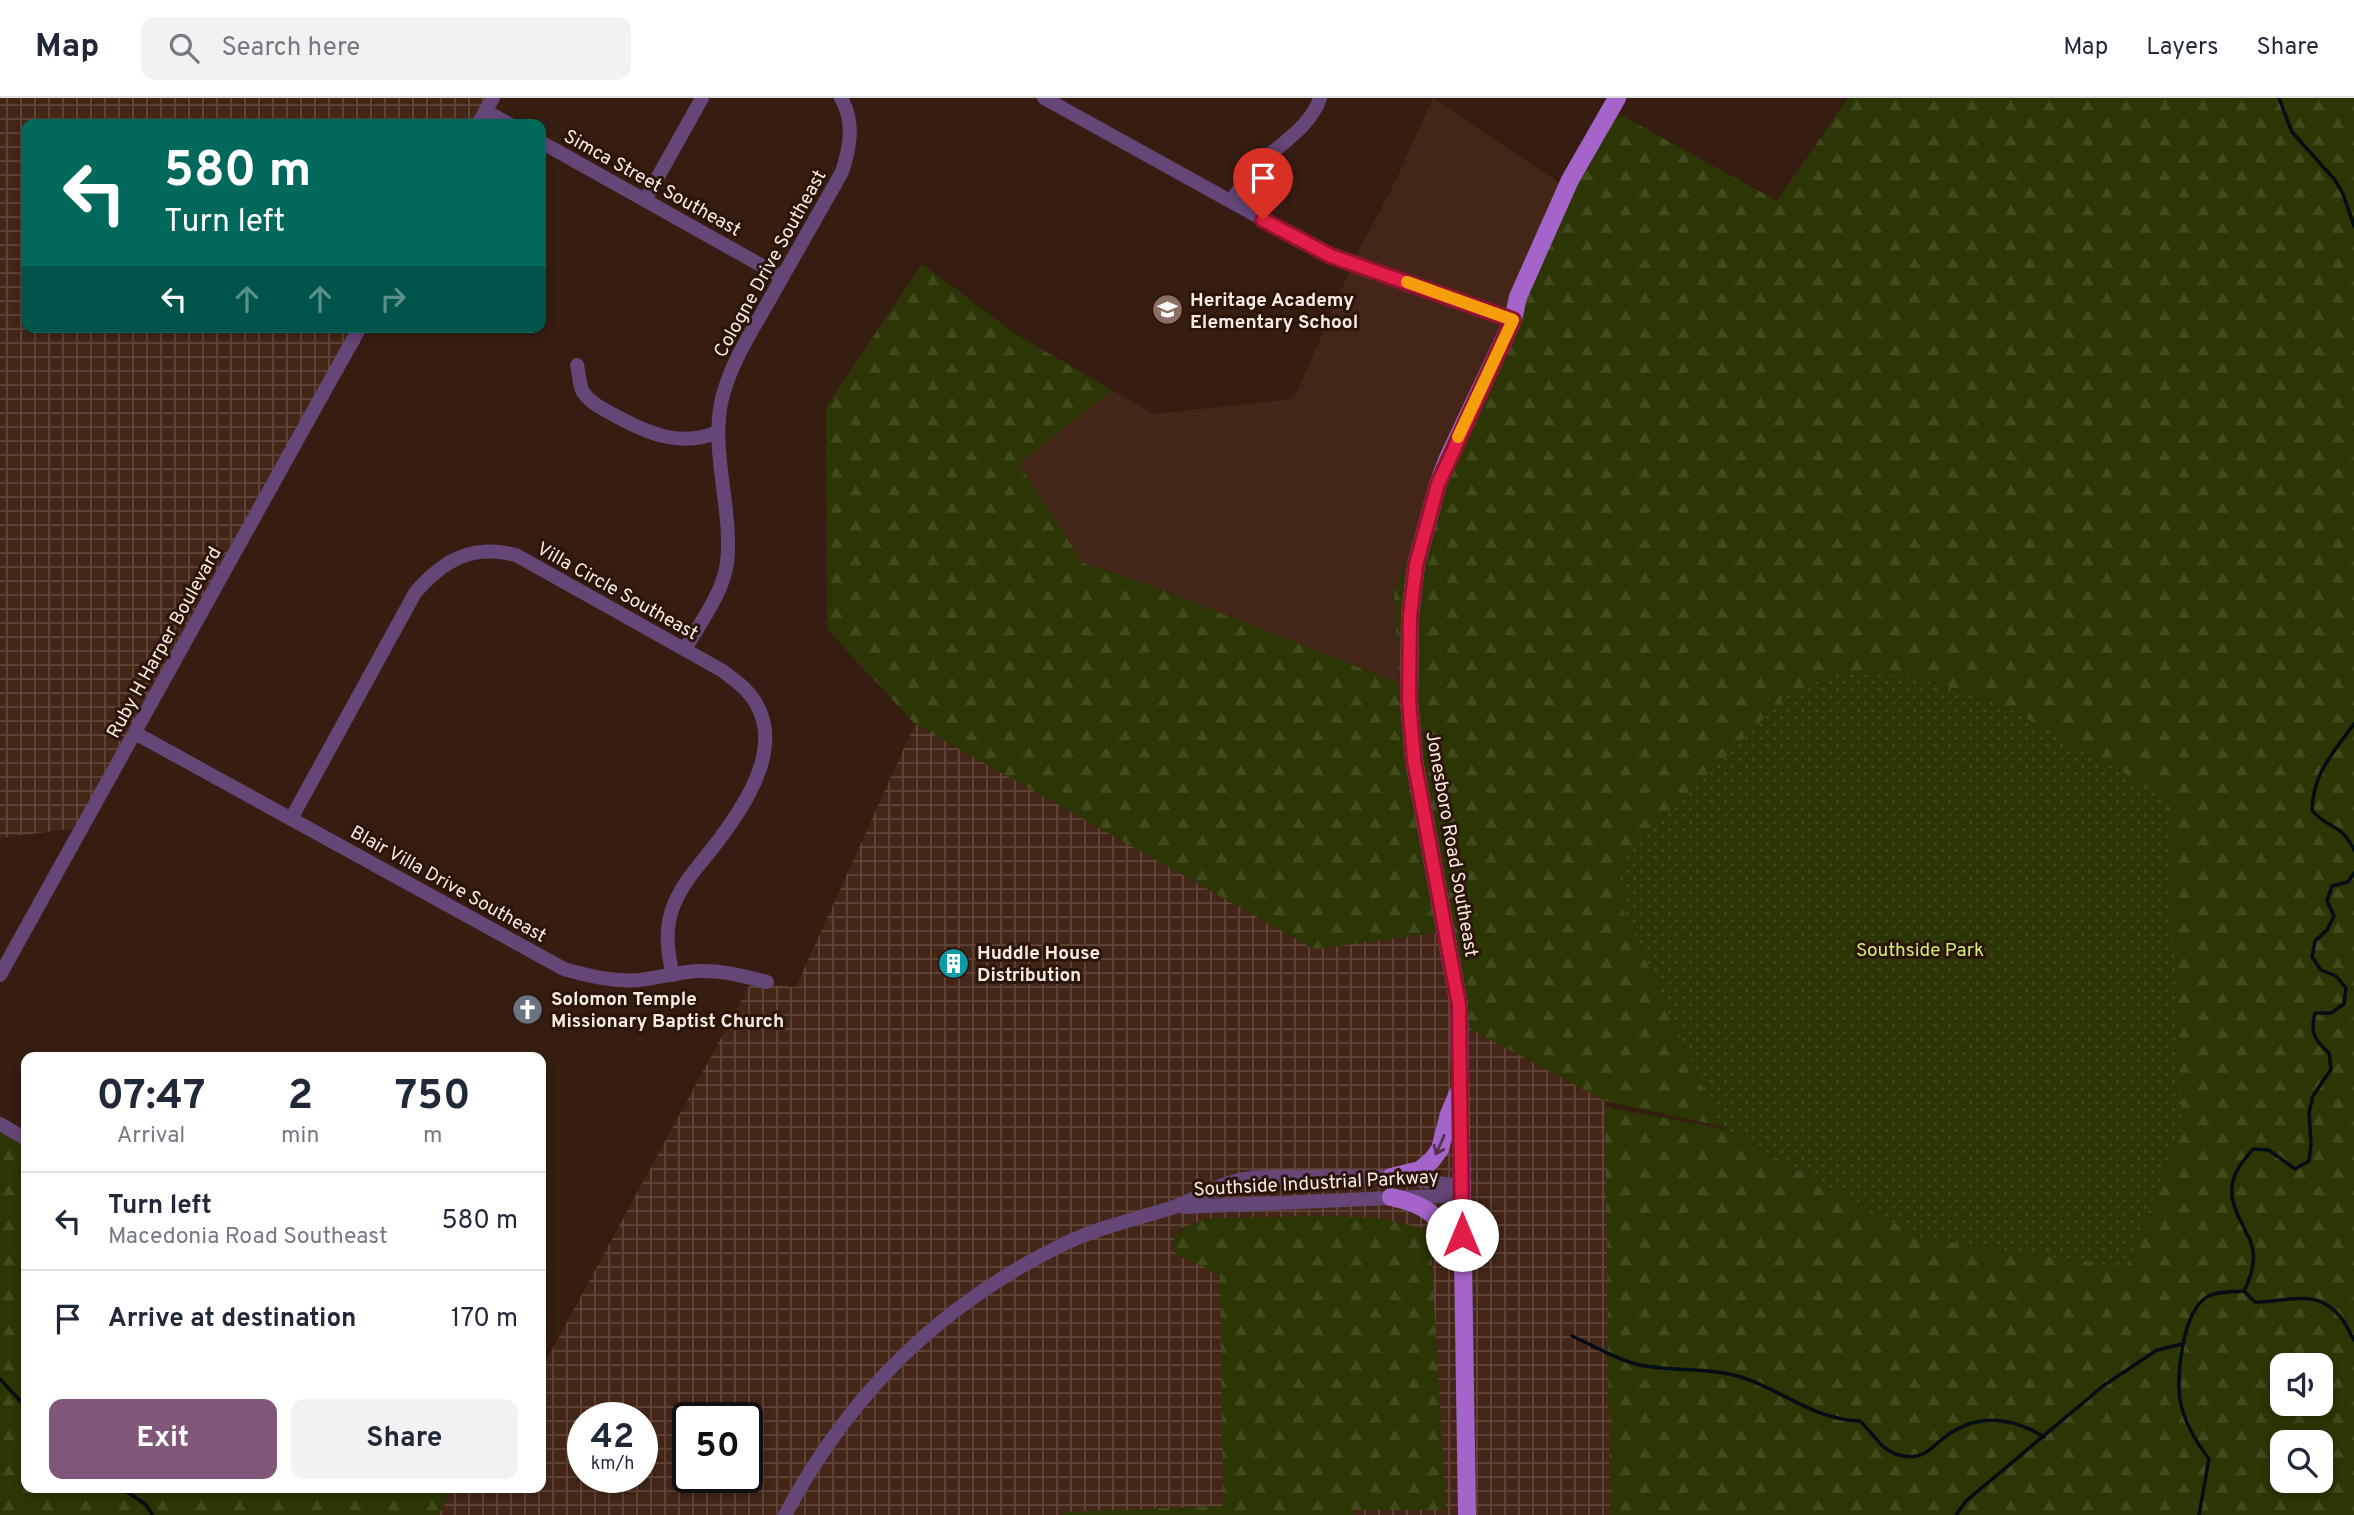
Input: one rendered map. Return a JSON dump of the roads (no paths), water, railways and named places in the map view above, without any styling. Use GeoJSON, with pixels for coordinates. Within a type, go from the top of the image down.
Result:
{"type":"FeatureCollection","features":[{"type":"Feature","properties":{"kind":"main road","name":"Jonesboro Road Southeast"},"geometry":{"type":"LineString","coordinates":[[1467,1515],[1459,1005],[1414,760],[1409,700],[1410,616],[1416,565],[1438,484],[1513,320],[1518,297],[1570,180],[1617,98]]}},
{"type":"Feature","properties":{"kind":"main road"},"geometry":{"type":"LineString","coordinates":[[1391,1177],[1420,1170],[1440,1149],[1449,1114],[1461,1086]]}},
{"type":"Feature","properties":{"kind":"main road"},"geometry":{"type":"LineString","coordinates":[[1391,1196],[1416,1202],[1436,1216],[1463,1258]]}},
{"type":"Feature","properties":{"kind":"street"},"geometry":{"type":"LineString","coordinates":[[645,200],[702,98]]}},
{"type":"Feature","properties":{"kind":"street","name":"Cologne Drive Southeast"},"geometry":{"type":"LineString","coordinates":[[685,649],[712,603],[727,562],[728,536],[718,432],[721,403],[730,373],[842,172],[849,149],[849,122],[841,98]]}},
{"type":"Feature","properties":{"kind":"street"},"geometry":{"type":"LineString","coordinates":[[1044,98],[1331,256],[1513,320]]}},
{"type":"Feature","properties":{"kind":"street"},"geometry":{"type":"LineString","coordinates":[[1231,201],[1256,167],[1295,132],[1318,106],[1320,98]]}},
{"type":"Feature","properties":{"kind":"street"},"geometry":{"type":"LineString","coordinates":[[489,104],[504,119]]}},
{"type":"Feature","properties":{"kind":"street","name":"Simca Street Southeast"},"geometry":{"type":"LineString","coordinates":[[546,145],[782,277]]}},
{"type":"Feature","properties":{"kind":"street","name":"Ruby H Harper Boulevard"},"geometry":{"type":"LineString","coordinates":[[0,975],[357,333]]}},
{"type":"Feature","properties":{"kind":"street"},"geometry":{"type":"LineString","coordinates":[[577,365],[583,391],[596,405],[640,429],[655,435],[688,439],[718,432]]}},
{"type":"Feature","properties":{"kind":"street","name":"Villa Circle Southeast"},"geometry":{"type":"LineString","coordinates":[[291,819],[415,593],[432,573],[455,559],[487,551],[516,555],[723,671],[745,689],[764,721],[766,743],[761,771],[721,837],[685,884],[674,904],[667,939],[673,975]]}},
{"type":"Feature","properties":{"kind":"street","name":"Blair Villa Drive Southeast"},"geometry":{"type":"LineString","coordinates":[[135,733],[564,969],[590,977],[615,980],[718,971],[767,982]]}},
{"type":"Feature","properties":{"kind":"street"},"geometry":{"type":"LineString","coordinates":[[0,1124],[21,1136]]}},
{"type":"Feature","properties":{"kind":"street"},"geometry":{"type":"LineString","coordinates":[[1336,1177],[1336,1199]]}},
{"type":"Feature","properties":{"kind":"street","name":"Southside Industrial Parkway"},"geometry":{"type":"LineString","coordinates":[[785,1515],[826,1446],[889,1368],[964,1303],[1014,1270],[1068,1242],[1123,1220],[1172,1208],[1235,1181],[1391,1177],[1462,1191]]}},
{"type":"Feature","properties":{"kind":"street","name":"Southside Industrial Parkway"},"geometry":{"type":"LineString","coordinates":[[1172,1208],[1462,1191]]}},
{"type":"Feature","properties":{"kind":"waterway"},"geometry":{"type":"LineString","coordinates":[[2279,98],[2292,132],[2335,180],[2354,226]]}},
{"type":"Feature","properties":{"kind":"waterway"},"geometry":{"type":"LineString","coordinates":[[2354,724],[2320,774],[2312,810],[2323,821],[2339,830],[2354,850]]}},
{"type":"Feature","properties":{"kind":"waterway"},"geometry":{"type":"LineString","coordinates":[[2244,1291],[2251,1274],[2253,1255],[2251,1243],[2232,1198],[2234,1176],[2253,1149],[2269,1150],[2295,1169],[2309,1161],[2309,1112],[2313,1096],[2331,1069],[2329,1053],[2314,1035],[2315,1013],[2331,1013],[2344,1004],[2346,988],[2336,976],[2321,970],[2312,957],[2315,941],[2327,930],[2334,916],[2327,901],[2332,886],[2348,882],[2354,873]]}},
{"type":"Feature","properties":{"kind":"waterway"},"geometry":{"type":"LineString","coordinates":[[2244,1291],[2255,1302],[2302,1298],[2323,1303],[2343,1320],[2354,1340]]}},
{"type":"Feature","properties":{"kind":"waterway"},"geometry":{"type":"LineString","coordinates":[[2199,1515],[2209,1459],[2191,1431],[2180,1400],[2179,1375],[2183,1344],[2192,1315],[2207,1297],[2244,1291]]}},
{"type":"Feature","properties":{"kind":"waterway"},"geometry":{"type":"LineString","coordinates":[[1572,1336],[1631,1363],[1741,1377],[1812,1410],[1860,1421],[1885,1448],[1895,1454],[1914,1457],[1921,1455],[1952,1432],[1987,1420],[2010,1422],[2044,1437]]}},
{"type":"Feature","properties":{"kind":"waterway"},"geometry":{"type":"LineString","coordinates":[[1956,1515],[1966,1501],[2103,1386],[2157,1350],[2183,1344]]}},
{"type":"Feature","properties":{"kind":"waterway"},"geometry":{"type":"LineString","coordinates":[[0,1379],[21,1402]]}},
{"type":"Feature","properties":{"kind":"waterway"},"geometry":{"type":"LineString","coordinates":[[128,1493],[145,1504],[153,1515]]}},
{"type":"Feature","properties":{"kind":"place","name":"Heritage Academy Elementary School"},"geometry":{"type":"Point","coordinates":[1167,310]}},
{"type":"Feature","properties":{"kind":"place","name":"Huddle House Distribution"},"geometry":{"type":"Point","coordinates":[954,963]}},
{"type":"Feature","properties":{"kind":"place","name":"Solomon Temple Missionary Baptist Church"},"geometry":{"type":"Point","coordinates":[528,1009]}},
{"type":"Feature","properties":{"kind":"park label","name":"Southside Park"},"geometry":{"type":"Point","coordinates":[1920,949]}}]}
